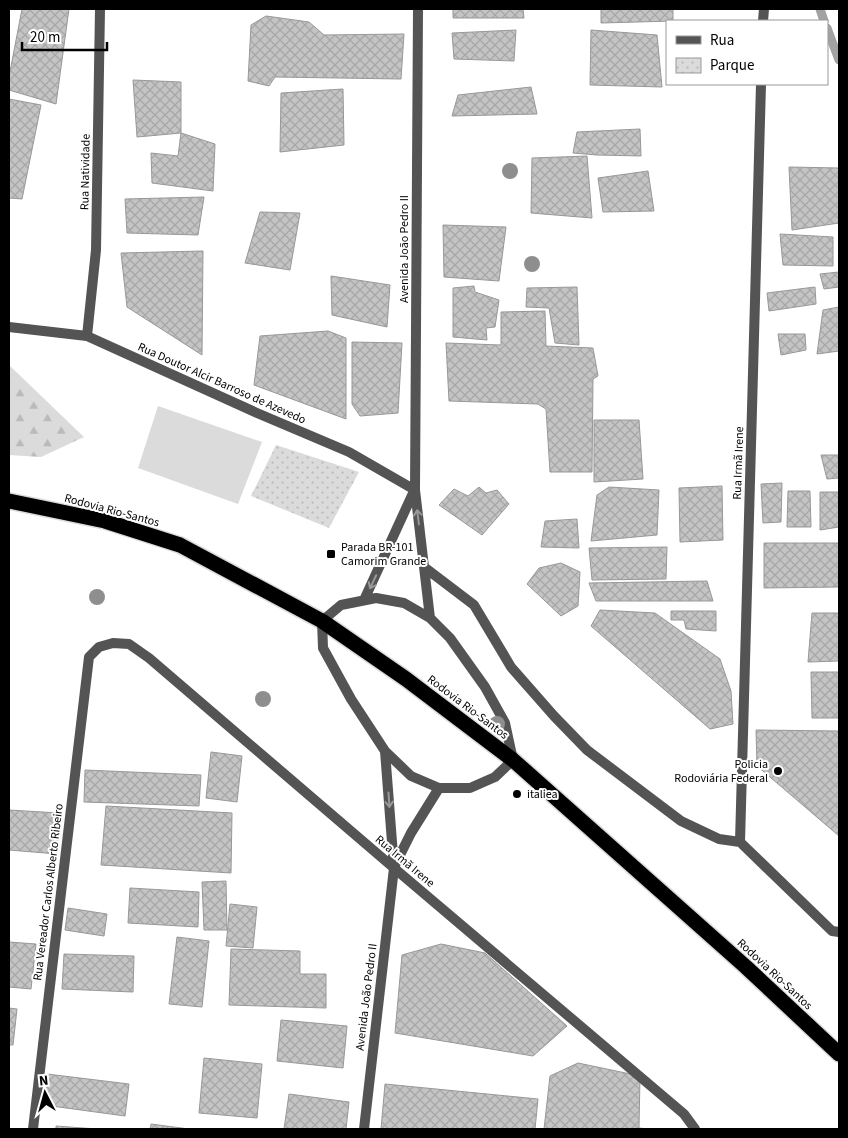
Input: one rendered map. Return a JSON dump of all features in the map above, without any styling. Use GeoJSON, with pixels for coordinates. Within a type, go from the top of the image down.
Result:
{"type":"FeatureCollection","features":[{"type":"Feature","properties":{"kind":"highway","name":"Rodovia Rio-Santos"},"geometry":{"type":"LineString","coordinates":[[9,500],[105,521],[180,545],[322,621],[406,679],[513,760],[746,968],[839,1054]]}},
{"type":"Feature","properties":{"kind":"street","name":"Rua Natividade"},"geometry":{"type":"LineString","coordinates":[[87,336],[96,250],[100,9]]}},
{"type":"Feature","properties":{"kind":"street","name":"Avenida João Pedro II"},"geometry":{"type":"LineString","coordinates":[[418,9],[415,490],[430,618]]}},
{"type":"Feature","properties":{"kind":"street","name":"Rua Irmã Irene"},"geometry":{"type":"LineString","coordinates":[[740,842],[762,85]]}},
{"type":"Feature","properties":{"kind":"street","name":"Rua Doutor Alcir Barroso de Azevedo"},"geometry":{"type":"LineString","coordinates":[[9,327],[87,336],[256,414],[349,452],[415,490]]}},
{"type":"Feature","properties":{"kind":"street","name":"Avenida João Pedro II"},"geometry":{"type":"LineString","coordinates":[[364,600],[415,490]]}},
{"type":"Feature","properties":{"kind":"street"},"geometry":{"type":"LineString","coordinates":[[424,567],[474,605],[511,667],[587,750],[681,821],[719,839],[740,842],[832,932],[839,932]]}},
{"type":"Feature","properties":{"kind":"street"},"geometry":{"type":"LineString","coordinates":[[376,598],[404,603],[430,618],[450,638],[485,687],[505,723],[513,760],[495,777],[470,788],[439,788],[412,776],[385,751],[351,699],[323,648],[322,621],[341,605],[376,598]]}},
{"type":"Feature","properties":{"kind":"street","name":"Rua Irmã Irene"},"geometry":{"type":"LineString","coordinates":[[88,657],[99,647],[113,643],[129,644],[149,658],[684,1114],[695,1129]]}},
{"type":"Feature","properties":{"kind":"street","name":"Rua Vereador Carlos Alberto Ribeiro"},"geometry":{"type":"LineString","coordinates":[[32,1129],[88,657]]}},
{"type":"Feature","properties":{"kind":"street","name":"Avenida João Pedro II"},"geometry":{"type":"LineString","coordinates":[[364,1129],[394,868],[385,751]]}},
{"type":"Feature","properties":{"kind":"street","name":"Avenida João Pedro II"},"geometry":{"type":"LineString","coordinates":[[394,868],[411,833],[439,788]]}},
{"type":"Feature","properties":{"kind":"green space"},"geometry":{"type":"Polygon","coordinates":[[[9,365],[84,437],[41,457],[9,455],[9,365]]]}},
{"type":"Feature","properties":{"kind":"green space"},"geometry":{"type":"Polygon","coordinates":[[[158,406],[262,442],[238,504],[138,468],[158,406]]]}},
{"type":"Feature","properties":{"kind":"green space"},"geometry":{"type":"Polygon","coordinates":[[[276,445],[359,472],[329,528],[251,496],[276,445]]]}},
{"type":"Feature","properties":{"kind":"building"},"geometry":{"type":"Polygon","coordinates":[[[22,9],[69,9],[56,104],[9,90],[9,77],[22,9]]]}},
{"type":"Feature","properties":{"kind":"building"},"geometry":{"type":"Polygon","coordinates":[[[453,9],[523,9],[524,18],[453,18],[453,9]]]}},
{"type":"Feature","properties":{"kind":"building"},"geometry":{"type":"Polygon","coordinates":[[[601,9],[673,9],[673,20],[601,23],[601,9]]]}},
{"type":"Feature","properties":{"kind":"building"},"geometry":{"type":"Polygon","coordinates":[[[266,16],[309,22],[324,35],[404,34],[401,79],[275,77],[269,86],[248,81],[251,25],[266,16]]]}},
{"type":"Feature","properties":{"kind":"building"},"geometry":{"type":"Polygon","coordinates":[[[516,30],[514,61],[454,59],[452,33],[516,30]]]}},
{"type":"Feature","properties":{"kind":"building"},"geometry":{"type":"Polygon","coordinates":[[[591,30],[657,35],[662,87],[590,85],[591,30]]]}},
{"type":"Feature","properties":{"kind":"building"},"geometry":{"type":"Polygon","coordinates":[[[133,80],[181,82],[181,133],[137,137],[133,80]]]}},
{"type":"Feature","properties":{"kind":"building"},"geometry":{"type":"Polygon","coordinates":[[[531,87],[537,114],[452,116],[458,95],[531,87]]]}},
{"type":"Feature","properties":{"kind":"building"},"geometry":{"type":"Polygon","coordinates":[[[343,89],[344,145],[280,152],[281,93],[343,89]]]}},
{"type":"Feature","properties":{"kind":"building"},"geometry":{"type":"Polygon","coordinates":[[[9,99],[41,105],[22,199],[9,198],[9,99]]]}},
{"type":"Feature","properties":{"kind":"building"},"geometry":{"type":"Polygon","coordinates":[[[640,129],[641,156],[573,153],[577,132],[640,129]]]}},
{"type":"Feature","properties":{"kind":"building"},"geometry":{"type":"Polygon","coordinates":[[[181,133],[215,144],[213,191],[152,183],[151,153],[178,156],[181,133]]]}},
{"type":"Feature","properties":{"kind":"building"},"geometry":{"type":"Polygon","coordinates":[[[587,156],[592,218],[531,213],[532,158],[587,156]]]}},
{"type":"Feature","properties":{"kind":"building"},"geometry":{"type":"Polygon","coordinates":[[[789,167],[839,168],[839,223],[792,230],[789,167]]]}},
{"type":"Feature","properties":{"kind":"building"},"geometry":{"type":"Polygon","coordinates":[[[648,171],[654,211],[603,212],[598,178],[648,171]]]}},
{"type":"Feature","properties":{"kind":"building"},"geometry":{"type":"Polygon","coordinates":[[[204,197],[198,235],[127,233],[125,199],[204,197]]]}},
{"type":"Feature","properties":{"kind":"building"},"geometry":{"type":"Polygon","coordinates":[[[260,212],[300,213],[290,270],[245,263],[260,212]]]}},
{"type":"Feature","properties":{"kind":"building"},"geometry":{"type":"Polygon","coordinates":[[[443,225],[506,227],[499,281],[444,277],[443,225]]]}},
{"type":"Feature","properties":{"kind":"building"},"geometry":{"type":"Polygon","coordinates":[[[780,234],[833,237],[833,266],[783,265],[780,234]]]}},
{"type":"Feature","properties":{"kind":"building"},"geometry":{"type":"Polygon","coordinates":[[[203,251],[202,355],[127,307],[121,253],[203,251]]]}},
{"type":"Feature","properties":{"kind":"building"},"geometry":{"type":"Polygon","coordinates":[[[839,272],[839,287],[824,289],[820,274],[839,272]]]}},
{"type":"Feature","properties":{"kind":"building"},"geometry":{"type":"Polygon","coordinates":[[[331,276],[390,285],[387,327],[332,315],[331,276]]]}},
{"type":"Feature","properties":{"kind":"building"},"geometry":{"type":"Polygon","coordinates":[[[474,286],[475,292],[499,300],[495,327],[486,328],[487,340],[453,337],[453,288],[474,286]]]}},
{"type":"Feature","properties":{"kind":"building"},"geometry":{"type":"Polygon","coordinates":[[[577,287],[579,345],[555,343],[549,308],[526,307],[527,288],[577,287]]]}},
{"type":"Feature","properties":{"kind":"building"},"geometry":{"type":"Polygon","coordinates":[[[815,287],[816,304],[769,311],[767,293],[815,287]]]}},
{"type":"Feature","properties":{"kind":"building"},"geometry":{"type":"Polygon","coordinates":[[[839,307],[839,351],[817,354],[823,310],[839,307]]]}},
{"type":"Feature","properties":{"kind":"building"},"geometry":{"type":"Polygon","coordinates":[[[545,311],[546,346],[593,348],[598,376],[593,379],[592,472],[550,472],[546,409],[538,404],[449,401],[446,343],[501,345],[501,312],[545,311]]]}},
{"type":"Feature","properties":{"kind":"building"},"geometry":{"type":"Polygon","coordinates":[[[328,331],[346,338],[346,419],[254,385],[260,336],[328,331]]]}},
{"type":"Feature","properties":{"kind":"building"},"geometry":{"type":"Polygon","coordinates":[[[778,334],[805,334],[806,350],[781,355],[778,334]]]}},
{"type":"Feature","properties":{"kind":"building"},"geometry":{"type":"Polygon","coordinates":[[[352,342],[402,343],[398,413],[360,416],[352,404],[352,342]]]}},
{"type":"Feature","properties":{"kind":"building"},"geometry":{"type":"Polygon","coordinates":[[[594,420],[639,420],[643,479],[594,482],[594,420]]]}},
{"type":"Feature","properties":{"kind":"building"},"geometry":{"type":"Polygon","coordinates":[[[821,455],[839,455],[839,478],[827,479],[821,455]]]}},
{"type":"Feature","properties":{"kind":"building"},"geometry":{"type":"Polygon","coordinates":[[[782,483],[781,522],[763,523],[761,484],[782,483]]]}},
{"type":"Feature","properties":{"kind":"building"},"geometry":{"type":"Polygon","coordinates":[[[722,486],[723,540],[680,542],[679,488],[722,486]]]}},
{"type":"Feature","properties":{"kind":"building"},"geometry":{"type":"Polygon","coordinates":[[[479,487],[486,493],[497,490],[509,504],[482,535],[439,505],[454,489],[468,496],[479,487]]]}},
{"type":"Feature","properties":{"kind":"building"},"geometry":{"type":"Polygon","coordinates":[[[609,487],[659,490],[657,535],[591,541],[597,495],[609,487]]]}},
{"type":"Feature","properties":{"kind":"building"},"geometry":{"type":"Polygon","coordinates":[[[788,491],[810,491],[811,527],[787,527],[788,491]]]}},
{"type":"Feature","properties":{"kind":"building"},"geometry":{"type":"Polygon","coordinates":[[[820,492],[839,492],[839,527],[820,530],[820,492]]]}},
{"type":"Feature","properties":{"kind":"building"},"geometry":{"type":"Polygon","coordinates":[[[577,519],[579,548],[541,547],[545,521],[577,519]]]}},
{"type":"Feature","properties":{"kind":"building"},"geometry":{"type":"Polygon","coordinates":[[[764,543],[839,543],[839,587],[764,588],[764,543]]]}},
{"type":"Feature","properties":{"kind":"building"},"geometry":{"type":"Polygon","coordinates":[[[667,547],[666,579],[592,580],[589,548],[667,547]]]}},
{"type":"Feature","properties":{"kind":"building"},"geometry":{"type":"Polygon","coordinates":[[[561,563],[580,572],[578,606],[561,616],[527,584],[539,568],[561,563]]]}},
{"type":"Feature","properties":{"kind":"building"},"geometry":{"type":"Polygon","coordinates":[[[707,581],[713,601],[596,601],[589,583],[707,581]]]}},
{"type":"Feature","properties":{"kind":"building"},"geometry":{"type":"Polygon","coordinates":[[[600,610],[655,613],[720,659],[731,691],[733,724],[710,729],[591,626],[600,610]]]}},
{"type":"Feature","properties":{"kind":"building"},"geometry":{"type":"Polygon","coordinates":[[[671,611],[716,611],[716,631],[686,629],[684,620],[671,620],[671,611]]]}},
{"type":"Feature","properties":{"kind":"building"},"geometry":{"type":"Polygon","coordinates":[[[812,613],[839,613],[839,661],[808,662],[812,613]]]}},
{"type":"Feature","properties":{"kind":"building"},"geometry":{"type":"Polygon","coordinates":[[[811,672],[839,672],[839,718],[812,718],[811,672]]]}},
{"type":"Feature","properties":{"kind":"building"},"geometry":{"type":"Polygon","coordinates":[[[756,730],[839,731],[839,836],[757,766],[756,730]]]}},
{"type":"Feature","properties":{"kind":"building"},"geometry":{"type":"Polygon","coordinates":[[[211,752],[242,756],[237,802],[206,798],[211,752]]]}},
{"type":"Feature","properties":{"kind":"building"},"geometry":{"type":"Polygon","coordinates":[[[85,770],[201,775],[199,806],[84,802],[85,770]]]}},
{"type":"Feature","properties":{"kind":"building"},"geometry":{"type":"Polygon","coordinates":[[[106,806],[232,813],[231,873],[101,865],[106,806]]]}},
{"type":"Feature","properties":{"kind":"building"},"geometry":{"type":"Polygon","coordinates":[[[9,810],[59,813],[57,854],[9,850],[9,810]]]}},
{"type":"Feature","properties":{"kind":"building"},"geometry":{"type":"Polygon","coordinates":[[[226,881],[227,930],[204,930],[202,882],[226,881]]]}},
{"type":"Feature","properties":{"kind":"building"},"geometry":{"type":"Polygon","coordinates":[[[130,888],[199,892],[198,927],[128,923],[130,888]]]}},
{"type":"Feature","properties":{"kind":"building"},"geometry":{"type":"Polygon","coordinates":[[[230,904],[257,907],[253,948],[226,946],[230,904]]]}},
{"type":"Feature","properties":{"kind":"building"},"geometry":{"type":"Polygon","coordinates":[[[68,908],[107,914],[104,936],[65,930],[68,908]]]}},
{"type":"Feature","properties":{"kind":"building"},"geometry":{"type":"Polygon","coordinates":[[[177,937],[209,941],[202,1007],[169,1004],[177,937]]]}},
{"type":"Feature","properties":{"kind":"building"},"geometry":{"type":"Polygon","coordinates":[[[9,942],[36,944],[31,989],[9,987],[9,942]]]}},
{"type":"Feature","properties":{"kind":"building"},"geometry":{"type":"Polygon","coordinates":[[[441,944],[485,953],[567,1026],[533,1056],[395,1033],[402,955],[441,944]]]}},
{"type":"Feature","properties":{"kind":"building"},"geometry":{"type":"Polygon","coordinates":[[[231,949],[300,951],[300,974],[326,974],[326,1008],[229,1005],[231,949]]]}},
{"type":"Feature","properties":{"kind":"building"},"geometry":{"type":"Polygon","coordinates":[[[64,954],[134,956],[133,992],[62,989],[64,954]]]}},
{"type":"Feature","properties":{"kind":"building"},"geometry":{"type":"Polygon","coordinates":[[[9,1008],[17,1009],[13,1045],[9,1045],[9,1008]]]}},
{"type":"Feature","properties":{"kind":"building"},"geometry":{"type":"Polygon","coordinates":[[[281,1020],[347,1026],[343,1068],[277,1061],[281,1020]]]}},
{"type":"Feature","properties":{"kind":"building"},"geometry":{"type":"Polygon","coordinates":[[[204,1058],[262,1064],[257,1118],[199,1113],[204,1058]]]}},
{"type":"Feature","properties":{"kind":"building"},"geometry":{"type":"Polygon","coordinates":[[[578,1063],[640,1076],[639,1128],[648,1129],[544,1129],[550,1076],[578,1063]]]}},
{"type":"Feature","properties":{"kind":"building"},"geometry":{"type":"Polygon","coordinates":[[[47,1074],[129,1084],[125,1116],[44,1105],[47,1074]]]}},
{"type":"Feature","properties":{"kind":"building"},"geometry":{"type":"Polygon","coordinates":[[[385,1084],[538,1099],[535,1129],[381,1129],[385,1084]]]}},
{"type":"Feature","properties":{"kind":"building"},"geometry":{"type":"Polygon","coordinates":[[[289,1094],[349,1102],[346,1129],[284,1129],[289,1094]]]}},
{"type":"Feature","properties":{"kind":"building"},"geometry":{"type":"Polygon","coordinates":[[[151,1124],[189,1129],[150,1129],[151,1124]]]}},
{"type":"Feature","properties":{"kind":"building"},"geometry":{"type":"Polygon","coordinates":[[[56,1126],[97,1129],[56,1129],[56,1126]]]}},
{"type":"Feature","properties":{"kind":"waterway"},"geometry":{"type":"LineString","coordinates":[[820,9],[824,20]]}},
{"type":"Feature","properties":{"kind":"waterway"},"geometry":{"type":"LineString","coordinates":[[828,31],[839,60]]}},
{"type":"Feature","properties":{"kind":"place","name":"Parada BR-101 Camorim Grande"},"geometry":{"type":"Point","coordinates":[331,554]}},
{"type":"Feature","properties":{"kind":"place","name":"Policia Rodoviária Federal"},"geometry":{"type":"Point","coordinates":[778,771]}},
{"type":"Feature","properties":{"kind":"place","name":"italiea"},"geometry":{"type":"Point","coordinates":[517,794]}}]}
